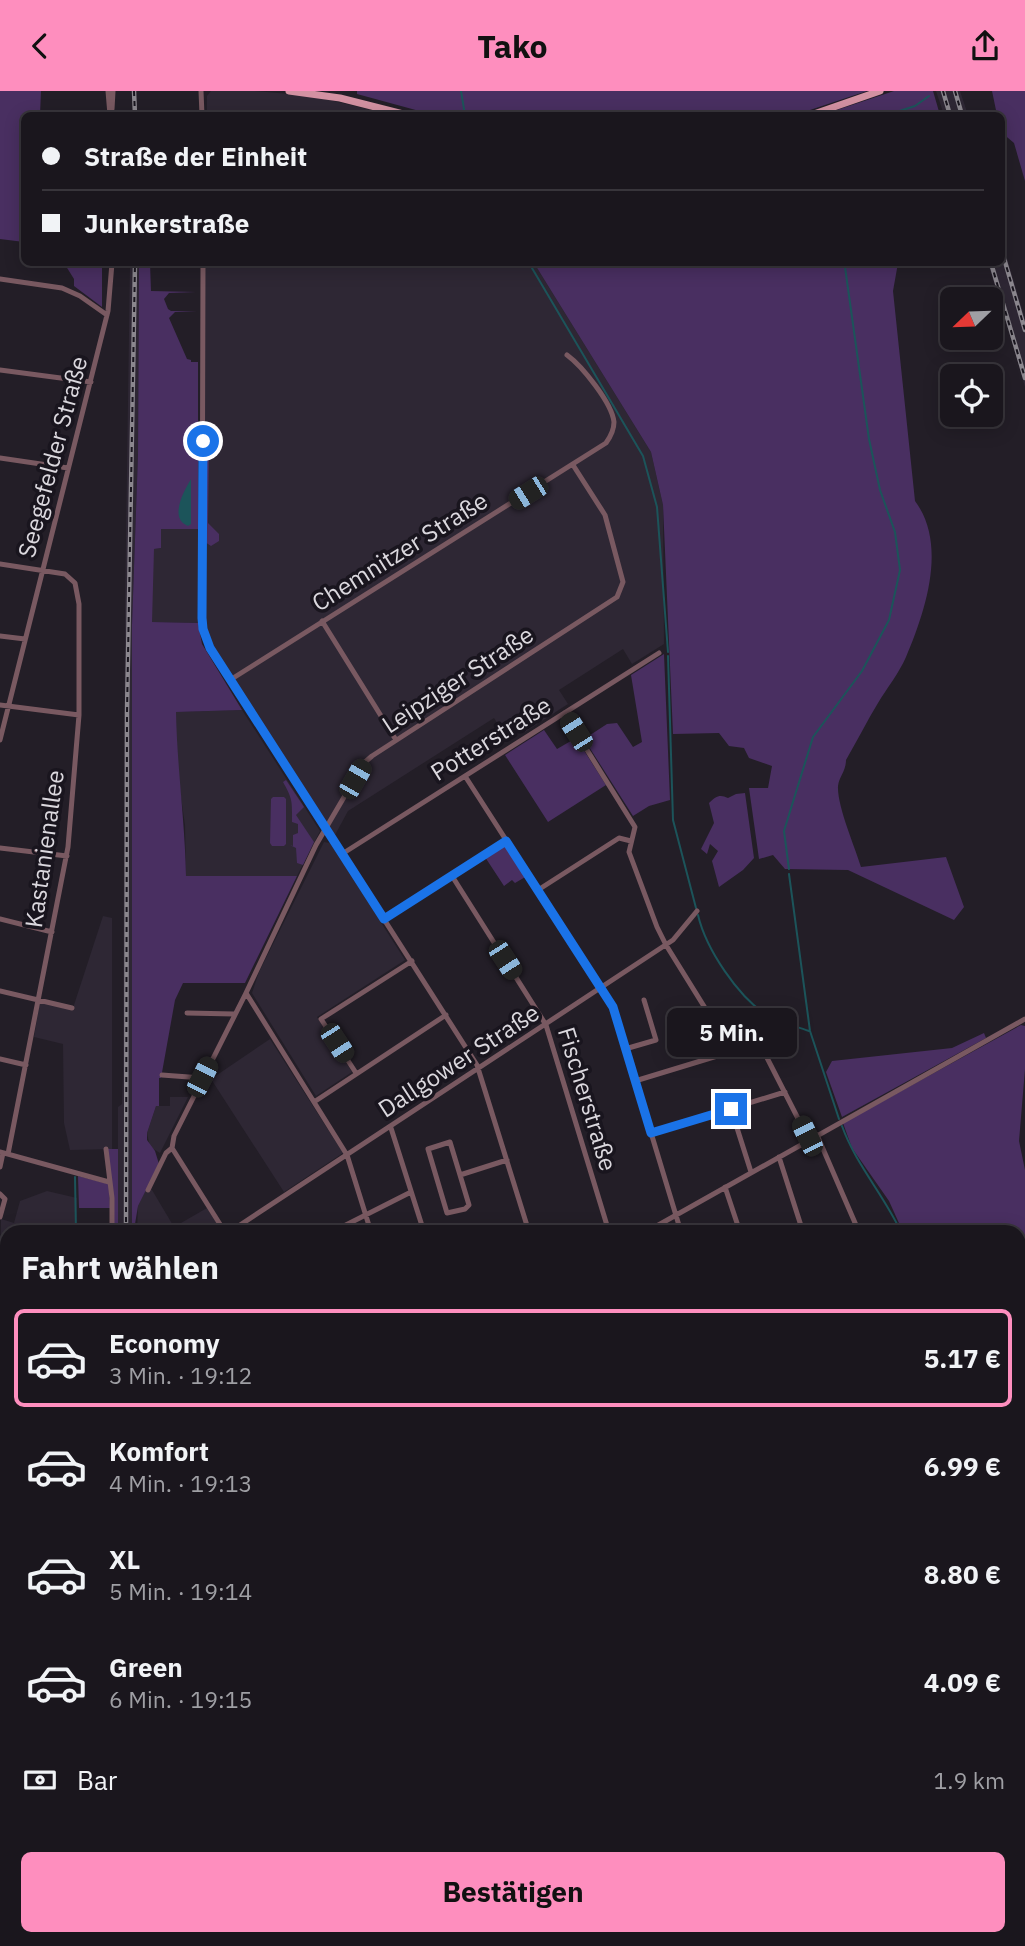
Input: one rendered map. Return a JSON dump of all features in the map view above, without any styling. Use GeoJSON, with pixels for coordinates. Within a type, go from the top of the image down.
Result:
{"type":"FeatureCollection","features":[{"type":"Feature","properties":{"kind":"main road"},"geometry":{"type":"LineString","coordinates":[[289,91],[340,99],[394,112]]}},
{"type":"Feature","properties":{"kind":"main road"},"geometry":{"type":"LineString","coordinates":[[820,112],[880,91]]}},
{"type":"Feature","properties":{"kind":"street"},"geometry":{"type":"LineString","coordinates":[[111,91],[111,112]]}},
{"type":"Feature","properties":{"kind":"street"},"geometry":{"type":"LineString","coordinates":[[201,91],[202,112]]}},
{"type":"Feature","properties":{"kind":"street","name":"Seegefelder Straße"},"geometry":{"type":"LineString","coordinates":[[0,740],[107,315],[112,266]]}},
{"type":"Feature","properties":{"kind":"street"},"geometry":{"type":"LineString","coordinates":[[203,266],[203,629],[210,648],[230,680],[479,1069],[527,1225]]}},
{"type":"Feature","properties":{"kind":"street"},"geometry":{"type":"LineString","coordinates":[[0,279],[62,288],[80,296],[107,315]]}},
{"type":"Feature","properties":{"kind":"street","name":"Chemnitzer Straße"},"geometry":{"type":"LineString","coordinates":[[230,680],[607,443],[614,421],[609,409],[580,364],[568,355]]}},
{"type":"Feature","properties":{"kind":"street"},"geometry":{"type":"LineString","coordinates":[[0,370],[91,382]]}},
{"type":"Feature","properties":{"kind":"street"},"geometry":{"type":"LineString","coordinates":[[0,458],[68,468]]}},
{"type":"Feature","properties":{"kind":"street","name":"Leipziger Straße"},"geometry":{"type":"LineString","coordinates":[[148,1190],[166,1153],[172,1148],[174,1136],[202,1077],[246,993],[316,845],[364,763],[617,597],[623,582],[605,515],[573,465]]}},
{"type":"Feature","properties":{"kind":"street","name":"Kastanienallee"},"geometry":{"type":"LineString","coordinates":[[0,564],[65,574],[78,589],[79,715],[67,856],[26,1065],[0,1167]]}},
{"type":"Feature","properties":{"kind":"street"},"geometry":{"type":"LineString","coordinates":[[322,621],[396,740]]}},
{"type":"Feature","properties":{"kind":"street"},"geometry":{"type":"LineString","coordinates":[[0,636],[25,639]]}},
{"type":"Feature","properties":{"kind":"street","name":"Potterstraße"},"geometry":{"type":"LineString","coordinates":[[342,854],[659,653]]}},
{"type":"Feature","properties":{"kind":"street"},"geometry":{"type":"LineString","coordinates":[[0,705],[79,715]]}},
{"type":"Feature","properties":{"kind":"street"},"geometry":{"type":"LineString","coordinates":[[564,713],[635,827],[629,852],[666,945],[731,1048]]}},
{"type":"Feature","properties":{"kind":"street"},"geometry":{"type":"LineString","coordinates":[[465,776],[613,1007],[679,1225]]}},
{"type":"Feature","properties":{"kind":"street"},"geometry":{"type":"LineString","coordinates":[[538,890],[619,838],[631,841]]}},
{"type":"Feature","properties":{"kind":"street"},"geometry":{"type":"LineString","coordinates":[[384,919],[506,841]]}},
{"type":"Feature","properties":{"kind":"street"},"geometry":{"type":"LineString","coordinates":[[0,848],[67,856]]}},
{"type":"Feature","properties":{"kind":"street","name":"Fischerstraße"},"geometry":{"type":"LineString","coordinates":[[452,876],[546,1025],[607,1225]]}},
{"type":"Feature","properties":{"kind":"street","name":"Dallgower Straße"},"geometry":{"type":"LineString","coordinates":[[242,1225],[666,945],[698,911]]}},
{"type":"Feature","properties":{"kind":"street"},"geometry":{"type":"LineString","coordinates":[[0,919],[52,932]]}},
{"type":"Feature","properties":{"kind":"street"},"geometry":{"type":"LineString","coordinates":[[356,1073],[321,1019],[412,961]]}},
{"type":"Feature","properties":{"kind":"street"},"geometry":{"type":"LineString","coordinates":[[0,991],[72,1008]]}},
{"type":"Feature","properties":{"kind":"street"},"geometry":{"type":"LineString","coordinates":[[246,993],[347,1155],[369,1225]]}},
{"type":"Feature","properties":{"kind":"street"},"geometry":{"type":"LineString","coordinates":[[625,1049],[656,1040],[643,1000]]}},
{"type":"Feature","properties":{"kind":"street"},"geometry":{"type":"LineString","coordinates":[[187,1013],[234,1014]]}},
{"type":"Feature","properties":{"kind":"street"},"geometry":{"type":"LineString","coordinates":[[314,1102],[446,1015]]}},
{"type":"Feature","properties":{"kind":"street"},"geometry":{"type":"LineString","coordinates":[[658,1225],[1025,1020]]}},
{"type":"Feature","properties":{"kind":"street"},"geometry":{"type":"LineString","coordinates":[[687,1030],[713,1021]]}},
{"type":"Feature","properties":{"kind":"street"},"geometry":{"type":"LineString","coordinates":[[635,1081],[727,1052],[751,1041],[758,1042],[809,1140]]}},
{"type":"Feature","properties":{"kind":"street"},"geometry":{"type":"LineString","coordinates":[[0,1059],[26,1065]]}},
{"type":"Feature","properties":{"kind":"street"},"geometry":{"type":"LineString","coordinates":[[162,1075],[202,1077]]}},
{"type":"Feature","properties":{"kind":"street"},"geometry":{"type":"LineString","coordinates":[[651,1133],[785,1092]]}},
{"type":"Feature","properties":{"kind":"street"},"geometry":{"type":"LineString","coordinates":[[731,1109],[751,1172]]}},
{"type":"Feature","properties":{"kind":"street"},"geometry":{"type":"LineString","coordinates":[[391,1128],[422,1225]]}},
{"type":"Feature","properties":{"kind":"street"},"geometry":{"type":"LineString","coordinates":[[817,1135],[856,1225]]}},
{"type":"Feature","properties":{"kind":"street"},"geometry":{"type":"LineString","coordinates":[[450,1142],[460,1175],[469,1205],[465,1209],[447,1213],[428,1149],[450,1142]]}},
{"type":"Feature","properties":{"kind":"street"},"geometry":{"type":"LineString","coordinates":[[172,1148],[218,1225]]}},
{"type":"Feature","properties":{"kind":"street"},"geometry":{"type":"LineString","coordinates":[[106,1149],[112,1198],[111,1225]]}},
{"type":"Feature","properties":{"kind":"street"},"geometry":{"type":"LineString","coordinates":[[4,1153],[109,1182]]}},
{"type":"Feature","properties":{"kind":"street"},"geometry":{"type":"LineString","coordinates":[[779,1157],[801,1225]]}},
{"type":"Feature","properties":{"kind":"street"},"geometry":{"type":"LineString","coordinates":[[460,1175],[507,1160]]}},
{"type":"Feature","properties":{"kind":"street"},"geometry":{"type":"LineString","coordinates":[[725,1187],[738,1225]]}},
{"type":"Feature","properties":{"kind":"street"},"geometry":{"type":"LineString","coordinates":[[345,1225],[411,1192]]}},
{"type":"Feature","properties":{"kind":"street"},"geometry":{"type":"LineString","coordinates":[[0,1194],[5,1199],[0,1217]]}},
{"type":"Feature","properties":{"kind":"shaded area"},"geometry":{"type":"Polygon","coordinates":[[[0,91],[41,91],[40,112],[21,112],[21,242],[0,239],[0,91]]]}},
{"type":"Feature","properties":{"kind":"shaded area"},"geometry":{"type":"Polygon","coordinates":[[[211,91],[255,91],[313,96],[380,112],[207,112],[207,96],[211,91]]]}},
{"type":"Feature","properties":{"kind":"shaded area"},"geometry":{"type":"Polygon","coordinates":[[[357,91],[867,91],[804,112],[423,112],[357,94],[357,91]]]}},
{"type":"Feature","properties":{"kind":"shaded area"},"geometry":{"type":"Polygon","coordinates":[[[894,91],[933,91],[939,112],[831,112],[894,91]]]}},
{"type":"Feature","properties":{"kind":"shaded area"},"geometry":{"type":"Polygon","coordinates":[[[936,91],[960,91],[967,112],[943,112],[936,91]]]}},
{"type":"Feature","properties":{"kind":"shaded area"},"geometry":{"type":"Polygon","coordinates":[[[992,91],[1025,91],[1025,181],[1014,143],[1005,135],[1005,112],[996,112],[992,91]]]}},
{"type":"Feature","properties":{"kind":"shaded area"},"geometry":{"type":"Polygon","coordinates":[[[1005,252],[1025,319],[1025,387],[1005,318],[1003,287],[995,287],[989,266],[1005,266],[1005,252]]]}},
{"type":"Feature","properties":{"kind":"shaded area"},"geometry":{"type":"Polygon","coordinates":[[[66,266],[102,266],[102,307],[74,286],[74,279],[66,266]]]}},
{"type":"Feature","properties":{"kind":"shaded area"},"geometry":{"type":"Polygon","coordinates":[[[130,266],[139,266],[138,454],[132,625],[132,1225],[118,1225],[118,1107],[122,1104],[123,1069],[130,266]]]}},
{"type":"Feature","properties":{"kind":"shaded area"},"geometry":{"type":"Polygon","coordinates":[[[139,266],[150,266],[151,291],[196,292],[169,293],[164,299],[171,311],[197,311],[175,312],[169,318],[187,359],[198,362],[198,529],[161,529],[161,548],[154,549],[152,622],[198,623],[202,644],[242,710],[176,712],[186,876],[297,876],[245,983],[183,983],[175,1000],[159,1078],[159,1106],[156,1106],[147,1133],[147,1140],[155,1151],[159,1164],[138,1206],[135,1225],[132,1225],[132,625],[138,454],[139,266]]]}},
{"type":"Feature","properties":{"kind":"shaded area"},"geometry":{"type":"Polygon","coordinates":[[[205,266],[536,266],[651,452],[663,505],[664,644],[632,664],[623,649],[559,690],[568,704],[525,732],[518,722],[503,732],[494,718],[348,811],[335,835],[212,647],[204,619],[205,266]]]}},
{"type":"Feature","properties":{"kind":"shaded area"},"geometry":{"type":"Polygon","coordinates":[[[536,266],[897,266],[893,291],[915,501],[925,518],[930,538],[930,579],[920,620],[906,657],[846,760],[838,794],[861,867],[946,857],[964,907],[954,920],[848,870],[785,869],[773,855],[759,859],[749,788],[768,788],[772,766],[749,758],[744,748],[729,746],[719,733],[673,734],[663,505],[651,452],[536,266]]]}},
{"type":"Feature","properties":{"kind":"shaded area"},"geometry":{"type":"Polygon","coordinates":[[[205,456],[209,456],[208,523],[219,534],[219,541],[211,546],[205,542],[205,456]]]}},
{"type":"Feature","properties":{"kind":"shaded area"},"geometry":{"type":"Polygon","coordinates":[[[161,528],[198,529],[198,623],[152,622],[152,568],[154,549],[161,548],[161,528]]]}},
{"type":"Feature","properties":{"kind":"shaded area"},"geometry":{"type":"Polygon","coordinates":[[[664,654],[670,800],[649,806],[633,816],[584,739],[607,724],[617,723],[633,747],[642,742],[631,675],[664,654]]]}},
{"type":"Feature","properties":{"kind":"shaded area"},"geometry":{"type":"Polygon","coordinates":[[[242,710],[320,831],[297,876],[186,876],[185,825],[176,762],[176,712],[242,710]]]}},
{"type":"Feature","properties":{"kind":"shaded area"},"geometry":{"type":"Polygon","coordinates":[[[544,730],[557,749],[576,738],[606,785],[548,822],[505,755],[544,730]]]}},
{"type":"Feature","properties":{"kind":"shaded area"},"geometry":{"type":"Polygon","coordinates":[[[286,780],[304,807],[296,815],[314,842],[303,865],[297,863],[296,848],[290,845],[293,846],[293,835],[298,833],[298,824],[292,822],[291,801],[283,782],[286,780]]]}},
{"type":"Feature","properties":{"kind":"shaded area"},"geometry":{"type":"Polygon","coordinates":[[[745,793],[754,858],[743,870],[719,887],[712,861],[718,851],[710,844],[707,854],[701,849],[714,823],[709,803],[718,796],[728,798],[745,793]]]}},
{"type":"Feature","properties":{"kind":"shaded area"},"geometry":{"type":"Polygon","coordinates":[[[273,797],[286,799],[284,846],[272,846],[270,843],[273,797]]]}},
{"type":"Feature","properties":{"kind":"shaded area"},"geometry":{"type":"Polygon","coordinates":[[[324,842],[330,843],[405,960],[317,1017],[352,1072],[316,1096],[252,993],[259,972],[324,842]]]}},
{"type":"Feature","properties":{"kind":"shaded area"},"geometry":{"type":"Polygon","coordinates":[[[504,844],[527,876],[515,883],[512,880],[504,886],[485,857],[504,844]]]}},
{"type":"Feature","properties":{"kind":"shaded area"},"geometry":{"type":"Polygon","coordinates":[[[103,916],[112,918],[112,1149],[70,1150],[64,1123],[63,1044],[34,1037],[40,1001],[73,1008],[103,916]]]}},
{"type":"Feature","properties":{"kind":"shaded area"},"geometry":{"type":"Polygon","coordinates":[[[1021,1025],[1025,1026],[1025,1069],[1019,1141],[1025,1170],[1025,1225],[900,1225],[889,1201],[852,1148],[843,1123],[1021,1025]]]}},
{"type":"Feature","properties":{"kind":"shaded area"},"geometry":{"type":"Polygon","coordinates":[[[984,1033],[986,1038],[842,1117],[826,1072],[832,1061],[952,1048],[984,1033]]]}},
{"type":"Feature","properties":{"kind":"shaded area"},"geometry":{"type":"Polygon","coordinates":[[[270,1039],[343,1153],[284,1192],[211,1079],[270,1039]]]}},
{"type":"Feature","properties":{"kind":"shaded area"},"geometry":{"type":"Polygon","coordinates":[[[170,1097],[188,1097],[160,1153],[150,1147],[147,1133],[156,1106],[170,1106],[170,1097]]]}},
{"type":"Feature","properties":{"kind":"shaded area"},"geometry":{"type":"Polygon","coordinates":[[[108,1149],[118,1149],[118,1225],[113,1225],[108,1149]]]}},
{"type":"Feature","properties":{"kind":"shaded area"},"geometry":{"type":"Polygon","coordinates":[[[78,1176],[109,1184],[110,1208],[79,1208],[78,1176]]]}},
{"type":"Feature","properties":{"kind":"shaded area"},"geometry":{"type":"Polygon","coordinates":[[[147,1187],[152,1190],[173,1225],[137,1225],[138,1206],[147,1187]]]}},
{"type":"Feature","properties":{"kind":"shaded area"},"geometry":{"type":"Polygon","coordinates":[[[47,1191],[77,1198],[76,1225],[1,1225],[1,1219],[14,1223],[20,1201],[47,1191]]]}},
{"type":"Feature","properties":{"kind":"shaded area"},"geometry":{"type":"Polygon","coordinates":[[[207,1208],[218,1225],[177,1225],[207,1208]]]}},
{"type":"Feature","properties":{"kind":"water"},"geometry":{"type":"Polygon","coordinates":[[[191,479],[191,524],[188,526],[182,523],[178,511],[191,479]]]}},
{"type":"Feature","properties":{"kind":"waterway"},"geometry":{"type":"LineString","coordinates":[[461,91],[464,112]]}},
{"type":"Feature","properties":{"kind":"waterway"},"geometry":{"type":"LineString","coordinates":[[896,112],[915,106],[929,96]]}},
{"type":"Feature","properties":{"kind":"waterway"},"geometry":{"type":"LineString","coordinates":[[531,266],[643,456],[657,507],[668,652]]}},
{"type":"Feature","properties":{"kind":"waterway"},"geometry":{"type":"LineString","coordinates":[[789,869],[784,831],[813,737],[862,671],[889,620],[900,570],[895,532],[880,490],[869,439],[845,266]]}},
{"type":"Feature","properties":{"kind":"waterway"},"geometry":{"type":"LineString","coordinates":[[668,656],[673,820],[696,908]]}},
{"type":"Feature","properties":{"kind":"waterway"},"geometry":{"type":"LineString","coordinates":[[789,874],[810,1031],[839,1119]]}},
{"type":"Feature","properties":{"kind":"waterway"},"geometry":{"type":"LineString","coordinates":[[698,915],[716,957],[746,997],[768,1016],[809,1031]]}},
{"type":"Feature","properties":{"kind":"waterway"},"geometry":{"type":"LineString","coordinates":[[842,1126],[855,1154],[897,1225]]}},
{"type":"Feature","properties":{"kind":"waterway"},"geometry":{"type":"LineString","coordinates":[[75,1177],[76,1225]]}},
{"type":"Feature","properties":{"kind":"railway"},"geometry":{"type":"LineString","coordinates":[[134,91],[135,112]]}},
{"type":"Feature","properties":{"kind":"railway"},"geometry":{"type":"LineString","coordinates":[[943,91],[949,112]]}},
{"type":"Feature","properties":{"kind":"railway"},"geometry":{"type":"LineString","coordinates":[[955,91],[961,112]]}},
{"type":"Feature","properties":{"kind":"railway"},"geometry":{"type":"LineString","coordinates":[[1005,262],[1025,330]]}},
{"type":"Feature","properties":{"kind":"railway"},"geometry":{"type":"LineString","coordinates":[[126,1225],[127,713],[135,266]]}},
{"type":"Feature","properties":{"kind":"railway"},"geometry":{"type":"LineString","coordinates":[[992,266],[1025,378]]}},
{"type":"Feature","properties":{"kind":"route"},"geometry":{"type":"LineString","coordinates":[[203,441],[202,618],[207,642],[384,919],[506,841],[613,1007],[651,1133],[731,1109]]}}]}
